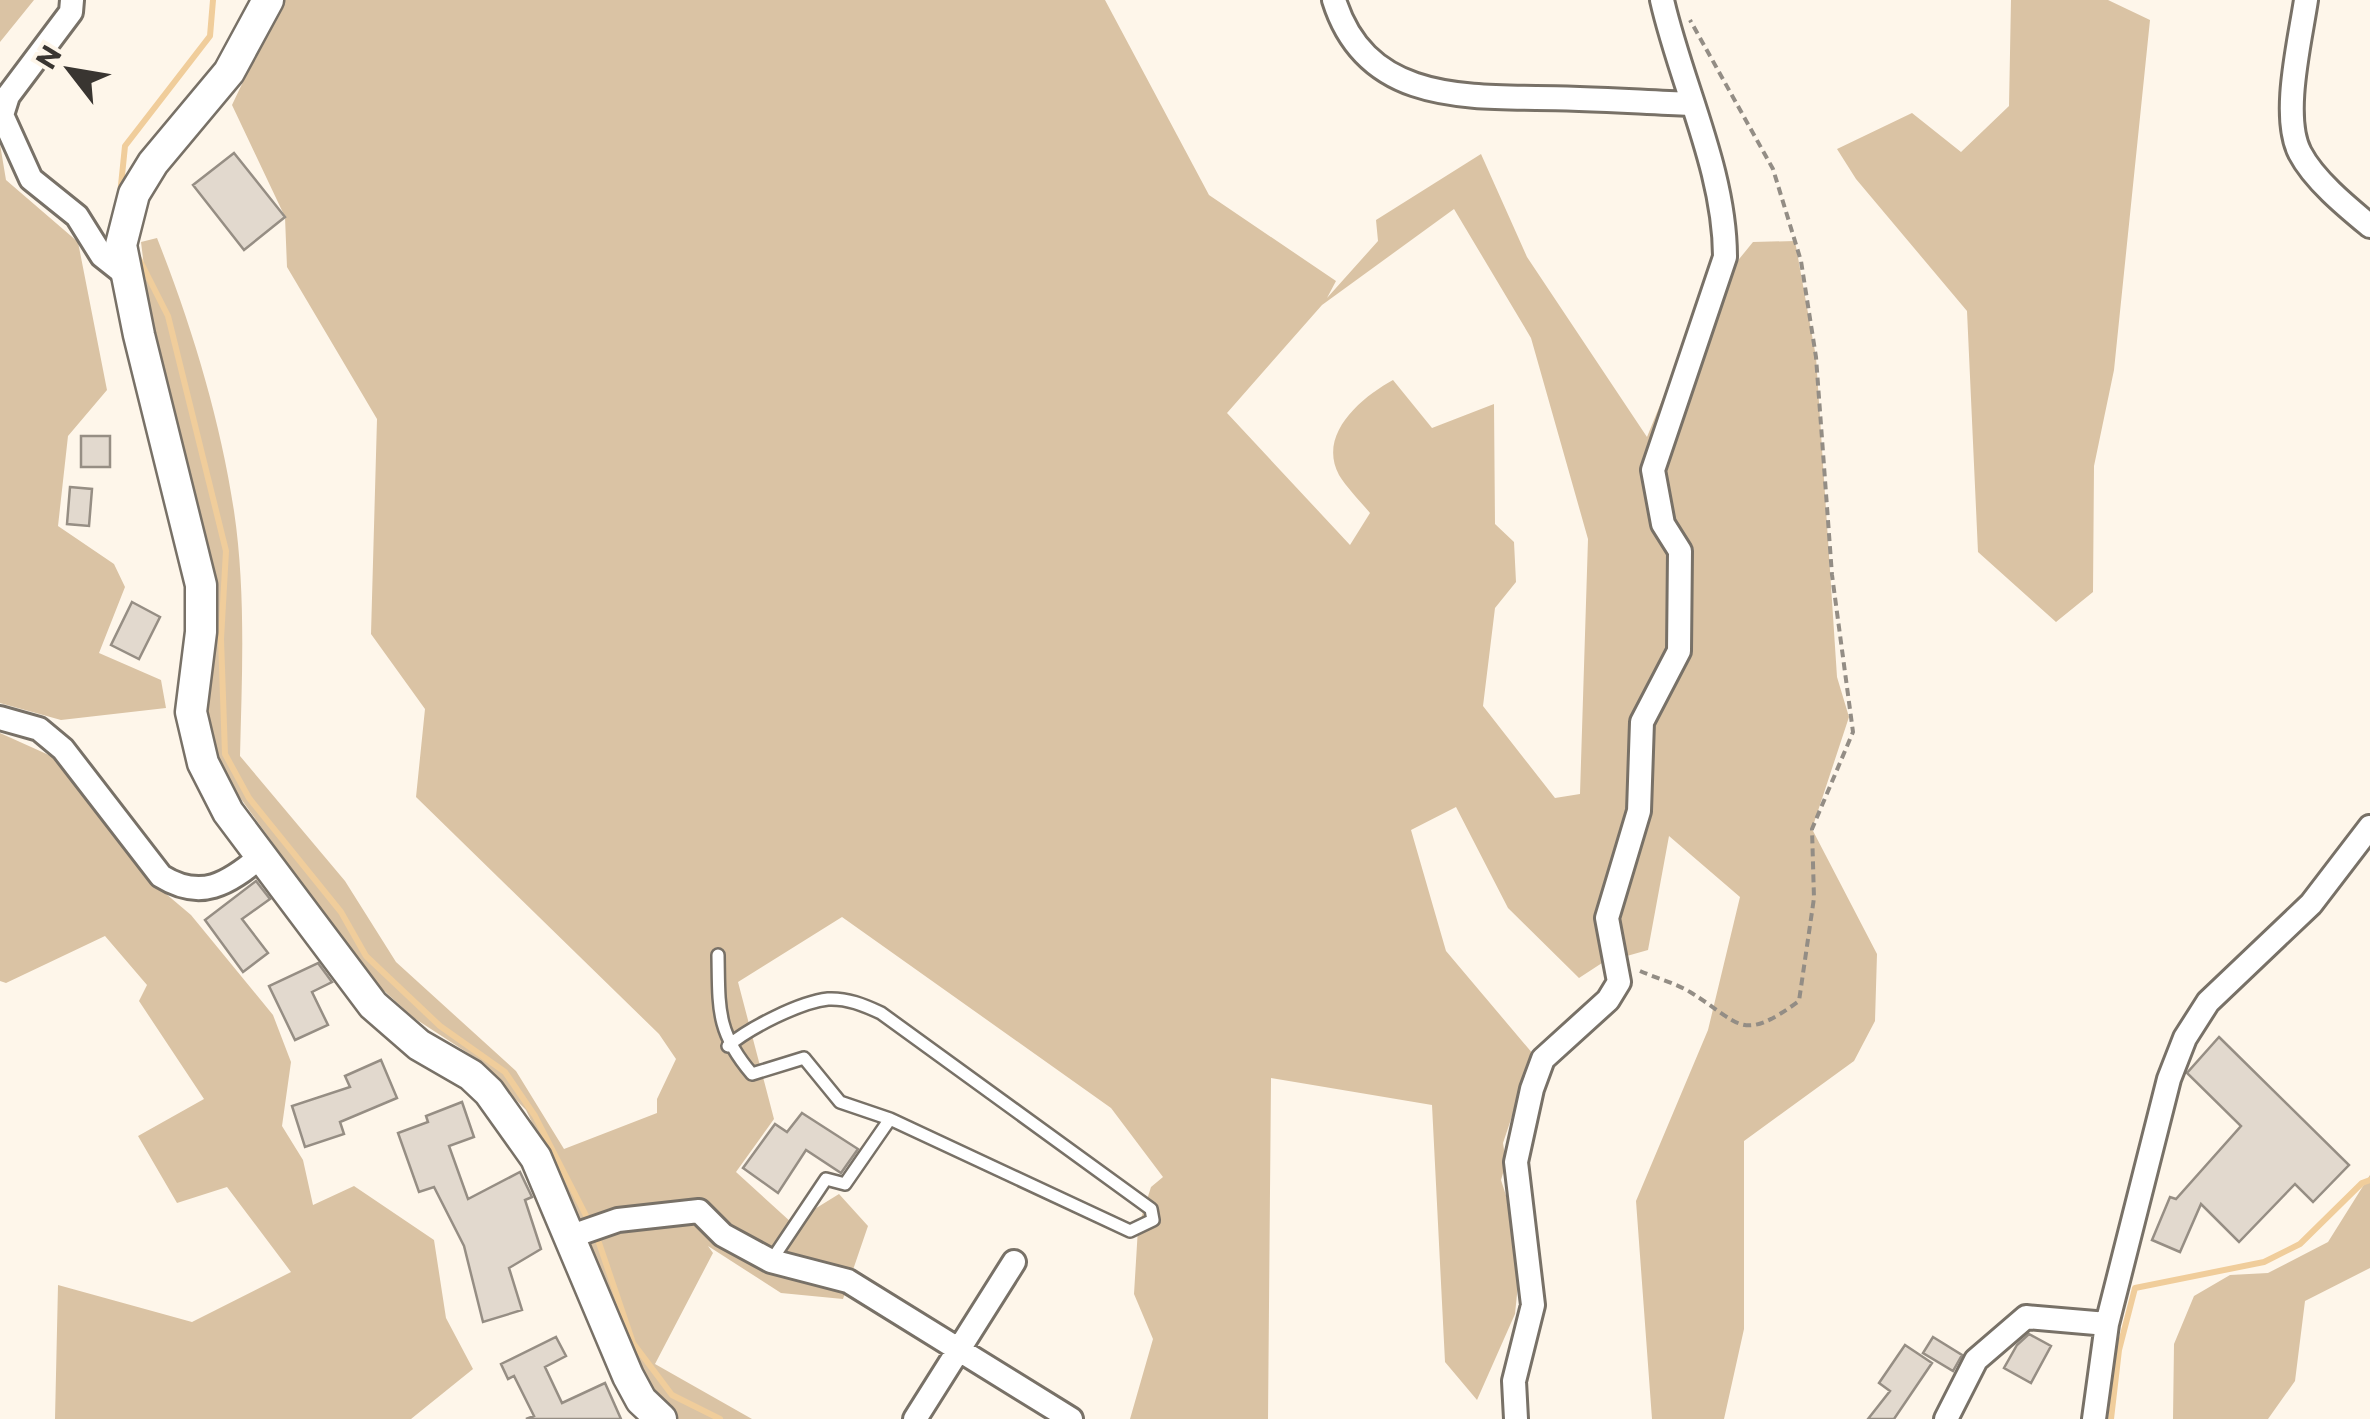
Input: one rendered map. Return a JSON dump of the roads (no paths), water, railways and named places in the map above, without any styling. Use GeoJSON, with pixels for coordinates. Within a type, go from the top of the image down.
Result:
{"type":"FeatureCollection","features":[{"type":"Feature","properties":{"kind":"street"},"geometry":{"type":"LineString","coordinates":[[72,0],[71,12],[8,96],[2,114],[31,179],[77,216],[102,256],[126,275]]}},
{"type":"Feature","properties":{"kind":"street"},"geometry":{"type":"LineString","coordinates":[[268,0],[229,72],[153,163],[134,194],[121,245],[201,586],[201,632],[191,712],[202,763],[228,812],[372,1005],[394,1027],[471,1075],[489,1092],[536,1158],[628,1376],[641,1400],[661,1419]]}},
{"type":"Feature","properties":{"kind":"street"},"geometry":{"type":"LineString","coordinates":[[1334,0],[1341,22],[1364,56],[1429,92],[1481,99],[1690,104]]}},
{"type":"Feature","properties":{"kind":"street"},"geometry":{"type":"LineString","coordinates":[[2306,0],[2291,117],[2295,140],[2301,156],[2370,226]]}},
{"type":"Feature","properties":{"kind":"street"},"geometry":{"type":"LineString","coordinates":[[1516,1419],[1514,1380],[1533,1306],[1516,1162],[1532,1089],[1544,1059],[1608,1000],[1619,982],[1607,918],[1639,811],[1642,722],[1679,651],[1680,550],[1663,524],[1653,470],[1725,258],[1725,235],[1710,171],[1663,1]]}},
{"type":"Feature","properties":{"kind":"street"},"geometry":{"type":"LineString","coordinates":[[0,718],[39,730],[62,749],[161,876],[176,886],[206,890],[229,883],[260,857]]}},
{"type":"Feature","properties":{"kind":"street"},"geometry":{"type":"LineString","coordinates":[[2094,1419],[2108,1324],[2168,1079],[2185,1038],[2208,1002],[2311,904],[2370,827]]}},
{"type":"Feature","properties":{"kind":"street"},"geometry":{"type":"LineString","coordinates":[[572,1236],[618,1220],[700,1211],[723,1234],[772,1260],[848,1280],[1071,1419]]}},
{"type":"Feature","properties":{"kind":"street"},"geometry":{"type":"LineString","coordinates":[[914,1419],[1014,1262]]}},
{"type":"Feature","properties":{"kind":"street"},"geometry":{"type":"LineString","coordinates":[[1946,1419],[1976,1360],[2026,1317],[2108,1324]]}},
{"type":"Feature","properties":{"kind":"lane"},"geometry":{"type":"LineString","coordinates":[[718,955],[719,1017],[728,1046],[752,1074],[804,1058],[840,1102],[890,1118],[1130,1231],[1153,1220],[1151,1209],[1137,1198],[881,1013],[854,1001],[826,999],[747,1030],[728,1046]]}},
{"type":"Feature","properties":{"kind":"lane"},"geometry":{"type":"LineString","coordinates":[[772,1260],[826,1179],[845,1184],[890,1118]]}},
{"type":"Feature","properties":{"kind":"waterway"},"geometry":{"type":"LineString","coordinates":[[120,195],[125,146],[210,36],[213,0]]}},
{"type":"Feature","properties":{"kind":"waterway"},"geometry":{"type":"LineString","coordinates":[[136,253],[168,316],[226,551],[221,639],[225,754],[249,798],[341,912],[366,956],[440,1026],[505,1072],[535,1116],[597,1237],[633,1343],[672,1395],[720,1419]]}},
{"type":"Feature","properties":{"kind":"waterway"},"geometry":{"type":"LineString","coordinates":[[2111,1419],[2119,1350],[2135,1288],[2264,1262],[2300,1244],[2362,1183],[2370,1180]]}}]}
